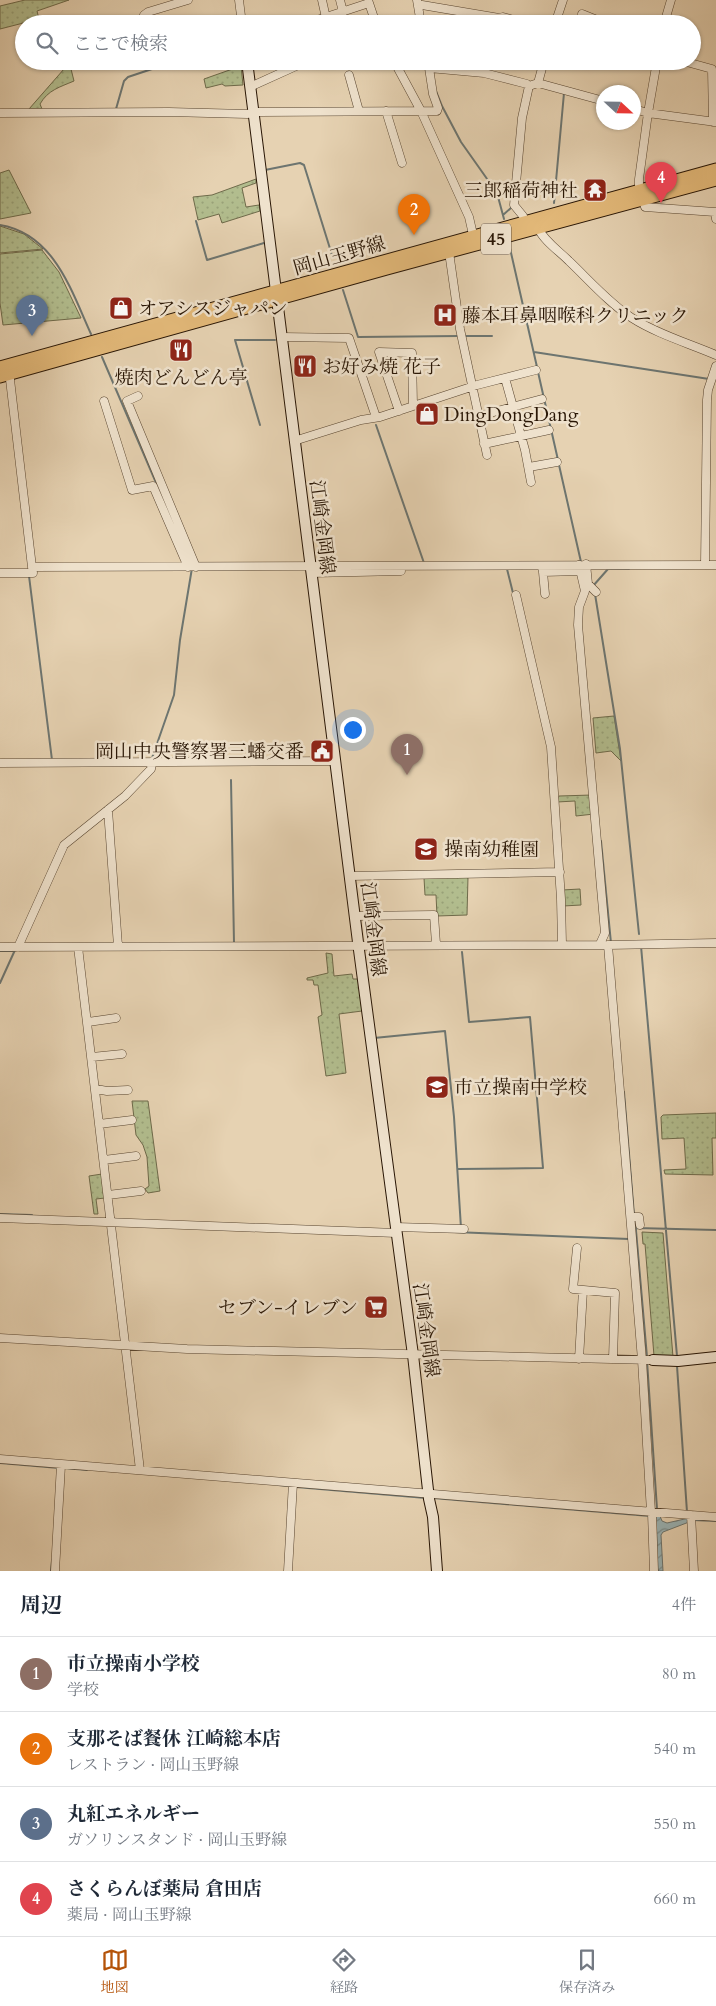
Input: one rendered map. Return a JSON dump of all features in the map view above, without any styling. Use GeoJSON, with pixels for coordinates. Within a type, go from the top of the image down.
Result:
{"type":"FeatureCollection","features":[{"type":"Feature","properties":{"kind":"main road","name":"江崎金岡線"},"geometry":{"type":"LineString","coordinates":[[248,70],[358,944],[413,1355],[429,1497],[433,1517],[437,1571]]}},
{"type":"Feature","properties":{"kind":"main road","name":"岡山玉野線"},"geometry":{"type":"LineString","coordinates":[[4,371],[474,240],[538,228],[716,169]]}},
{"type":"Feature","properties":{"kind":"main road","name":"岡山玉野線"},"geometry":{"type":"LineString","coordinates":[[277,295],[449,252],[474,240],[524,221],[716,180]]}},
{"type":"Feature","properties":{"kind":"main road"},"geometry":{"type":"LineString","coordinates":[[647,1360],[678,1361],[716,1357]]}},
{"type":"Feature","properties":{"kind":"street"},"geometry":{"type":"LineString","coordinates":[[144,15],[148,12],[188,0]]}},
{"type":"Feature","properties":{"kind":"street"},"geometry":{"type":"LineString","coordinates":[[239,0],[241,15]]}},
{"type":"Feature","properties":{"kind":"street"},"geometry":{"type":"LineString","coordinates":[[322,0],[325,15]]}},
{"type":"Feature","properties":{"kind":"street"},"geometry":{"type":"LineString","coordinates":[[340,0],[343,12]]}},
{"type":"Feature","properties":{"kind":"street"},"geometry":{"type":"LineString","coordinates":[[558,15],[563,0]]}},
{"type":"Feature","properties":{"kind":"street"},"geometry":{"type":"LineString","coordinates":[[667,15],[671,0]]}},
{"type":"Feature","properties":{"kind":"street"},"geometry":{"type":"LineString","coordinates":[[334,15],[372,1],[374,15]]}},
{"type":"Feature","properties":{"kind":"street"},"geometry":{"type":"LineString","coordinates":[[419,4],[482,15]]}},
{"type":"Feature","properties":{"kind":"street"},"geometry":{"type":"LineString","coordinates":[[641,111],[714,122],[712,70],[701,67]]}},
{"type":"Feature","properties":{"kind":"street"},"geometry":{"type":"LineString","coordinates":[[250,87],[287,70]]}},
{"type":"Feature","properties":{"kind":"street"},"geometry":{"type":"LineString","coordinates":[[399,70],[421,111],[469,217],[474,240]]}},
{"type":"Feature","properties":{"kind":"street"},"geometry":{"type":"LineString","coordinates":[[0,113],[437,111],[430,70]]}},
{"type":"Feature","properties":{"kind":"street"},"geometry":{"type":"LineString","coordinates":[[461,70],[484,73],[527,84],[528,86],[538,83],[596,99]]}},
{"type":"Feature","properties":{"kind":"street"},"geometry":{"type":"LineString","coordinates":[[538,83],[542,70]]}},
{"type":"Feature","properties":{"kind":"street"},"geometry":{"type":"LineString","coordinates":[[656,70],[639,179],[641,195],[646,208],[715,212],[716,219]]}},
{"type":"Feature","properties":{"kind":"street"},"geometry":{"type":"LineString","coordinates":[[350,75],[359,111]]}},
{"type":"Feature","properties":{"kind":"street"},"geometry":{"type":"LineString","coordinates":[[524,221],[523,216],[514,205],[522,118],[528,86]]}},
{"type":"Feature","properties":{"kind":"street"},"geometry":{"type":"LineString","coordinates":[[386,112],[402,163]]}},
{"type":"Feature","properties":{"kind":"street"},"geometry":{"type":"LineString","coordinates":[[538,228],[569,261],[613,303],[631,317],[649,327],[716,354]]}},
{"type":"Feature","properties":{"kind":"street"},"geometry":{"type":"LineString","coordinates":[[449,252],[460,329],[487,455]]}},
{"type":"Feature","properties":{"kind":"street"},"geometry":{"type":"LineString","coordinates":[[282,337],[349,338],[376,418]]}},
{"type":"Feature","properties":{"kind":"street"},"geometry":{"type":"LineString","coordinates":[[399,411],[380,352],[412,353],[413,406]]}},
{"type":"Feature","properties":{"kind":"street"},"geometry":{"type":"LineString","coordinates":[[705,565],[707,413],[716,366]]}},
{"type":"Feature","properties":{"kind":"street"},"geometry":{"type":"LineString","coordinates":[[294,441],[536,370]]}},
{"type":"Feature","properties":{"kind":"street"},"geometry":{"type":"LineString","coordinates":[[4,371],[31,571]]}},
{"type":"Feature","properties":{"kind":"street"},"geometry":{"type":"LineString","coordinates":[[505,378],[532,482]]}},
{"type":"Feature","properties":{"kind":"street"},"geometry":{"type":"LineString","coordinates":[[138,396],[127,402],[192,567]]}},
{"type":"Feature","properties":{"kind":"street"},"geometry":{"type":"LineString","coordinates":[[479,416],[542,399]]}},
{"type":"Feature","properties":{"kind":"street"},"geometry":{"type":"LineString","coordinates":[[104,401],[132,490],[153,486],[192,567]]}},
{"type":"Feature","properties":{"kind":"street"},"geometry":{"type":"LineString","coordinates":[[484,444],[549,430]]}},
{"type":"Feature","properties":{"kind":"street"},"geometry":{"type":"LineString","coordinates":[[529,467],[556,462]]}},
{"type":"Feature","properties":{"kind":"street"},"geometry":{"type":"LineString","coordinates":[[310,569],[543,569],[716,565]]}},
{"type":"Feature","properties":{"kind":"street"},"geometry":{"type":"LineString","coordinates":[[0,573],[192,567],[401,571]]}},
{"type":"Feature","properties":{"kind":"street"},"geometry":{"type":"LineString","coordinates":[[581,567],[588,584],[593,588]]}},
{"type":"Feature","properties":{"kind":"street"},"geometry":{"type":"LineString","coordinates":[[581,567],[585,591],[580,607],[578,625],[606,945],[635,1219],[632,1239],[647,1360],[654,1571]]}},
{"type":"Feature","properties":{"kind":"street"},"geometry":{"type":"LineString","coordinates":[[543,569],[545,594]]}},
{"type":"Feature","properties":{"kind":"street"},"geometry":{"type":"LineString","coordinates":[[516,595],[551,747],[560,872],[562,944]]}},
{"type":"Feature","properties":{"kind":"street"},"geometry":{"type":"LineString","coordinates":[[0,763],[335,761]]}},
{"type":"Feature","properties":{"kind":"street"},"geometry":{"type":"LineString","coordinates":[[16,947],[64,845],[108,810],[151,769],[151,762]]}},
{"type":"Feature","properties":{"kind":"street"},"geometry":{"type":"LineString","coordinates":[[108,810],[118,946]]}},
{"type":"Feature","properties":{"kind":"street"},"geometry":{"type":"LineString","coordinates":[[350,876],[560,872]]}},
{"type":"Feature","properties":{"kind":"street"},"geometry":{"type":"LineString","coordinates":[[355,916],[434,916],[436,944]]}},
{"type":"Feature","properties":{"kind":"street"},"geometry":{"type":"LineString","coordinates":[[0,947],[78,949],[118,946],[716,943]]}},
{"type":"Feature","properties":{"kind":"street"},"geometry":{"type":"LineString","coordinates":[[78,949],[140,1470]]}},
{"type":"Feature","properties":{"kind":"street"},"geometry":{"type":"LineString","coordinates":[[88,1022],[116,1018]]}},
{"type":"Feature","properties":{"kind":"street"},"geometry":{"type":"LineString","coordinates":[[92,1058],[122,1054]]}},
{"type":"Feature","properties":{"kind":"street"},"geometry":{"type":"LineString","coordinates":[[96,1089],[107,1091],[128,1090]]}},
{"type":"Feature","properties":{"kind":"street"},"geometry":{"type":"LineString","coordinates":[[100,1124],[132,1120]]}},
{"type":"Feature","properties":{"kind":"street"},"geometry":{"type":"LineString","coordinates":[[104,1160],[136,1156]]}},
{"type":"Feature","properties":{"kind":"street"},"geometry":{"type":"LineString","coordinates":[[108,1195],[141,1191]]}},
{"type":"Feature","properties":{"kind":"street"},"geometry":{"type":"LineString","coordinates":[[0,1218],[396,1230],[464,1229]]}},
{"type":"Feature","properties":{"kind":"street"},"geometry":{"type":"LineString","coordinates":[[577,1248],[572,1289],[615,1293],[613,1359]]}},
{"type":"Feature","properties":{"kind":"street"},"geometry":{"type":"LineString","coordinates":[[579,1358],[584,1290]]}},
{"type":"Feature","properties":{"kind":"street"},"geometry":{"type":"LineString","coordinates":[[0,1338],[126,1346],[647,1360]]}},
{"type":"Feature","properties":{"kind":"street"},"geometry":{"type":"LineString","coordinates":[[0,1459],[61,1467],[140,1470],[293,1486],[692,1518],[716,1517]]}},
{"type":"Feature","properties":{"kind":"street"},"geometry":{"type":"LineString","coordinates":[[55,1571],[61,1467]]}},
{"type":"Feature","properties":{"kind":"street"},"geometry":{"type":"LineString","coordinates":[[288,1571],[293,1486]]}},
{"type":"Feature","properties":{"kind":"street"},"geometry":{"type":"LineString","coordinates":[[692,1518],[694,1571]]}},
{"type":"Feature","properties":{"kind":"green space"},"geometry":{"type":"Polygon","coordinates":[[[25,0],[69,0],[37,11],[38,15],[15,15],[15,25],[0,29],[0,6],[25,0]]]}},
{"type":"Feature","properties":{"kind":"green space"},"geometry":{"type":"Polygon","coordinates":[[[63,70],[71,70],[74,81],[47,95],[40,104],[42,109],[29,109],[63,70]]]}},
{"type":"Feature","properties":{"kind":"green space"},"geometry":{"type":"Polygon","coordinates":[[[230,70],[241,70],[243,85],[225,86],[222,84],[206,88],[204,79],[230,70]]]}},
{"type":"Feature","properties":{"kind":"green space"},"geometry":{"type":"Polygon","coordinates":[[[9,170],[31,213],[0,219],[0,173],[9,170]]]}},
{"type":"Feature","properties":{"kind":"green space"},"geometry":{"type":"Polygon","coordinates":[[[256,179],[256,183],[242,188],[246,207],[259,205],[260,211],[222,223],[219,214],[198,220],[193,197],[212,195],[256,179]]]}},
{"type":"Feature","properties":{"kind":"green space"},"geometry":{"type":"Polygon","coordinates":[[[0,226],[24,234],[43,249],[0,253],[0,226]]]}},
{"type":"Feature","properties":{"kind":"green space"},"geometry":{"type":"Polygon","coordinates":[[[42,250],[59,272],[81,318],[3,325],[0,303],[0,254],[42,250]]]}},
{"type":"Feature","properties":{"kind":"green space"},"geometry":{"type":"Polygon","coordinates":[[[614,716],[621,761],[611,751],[596,753],[593,718],[614,716]]]}},
{"type":"Feature","properties":{"kind":"green space"},"geometry":{"type":"Polygon","coordinates":[[[592,795],[594,814],[576,816],[575,801],[557,802],[559,796],[592,795]]]}},
{"type":"Feature","properties":{"kind":"green space"},"geometry":{"type":"Polygon","coordinates":[[[468,877],[467,915],[437,916],[436,895],[425,895],[424,878],[468,877]]]}},
{"type":"Feature","properties":{"kind":"green space"},"geometry":{"type":"Polygon","coordinates":[[[580,889],[581,905],[563,906],[562,890],[580,889]]]}},
{"type":"Feature","properties":{"kind":"green space"},"geometry":{"type":"Polygon","coordinates":[[[326,953],[332,954],[334,976],[352,974],[353,979],[358,979],[362,1011],[339,1014],[346,1073],[326,1076],[318,1017],[322,1015],[318,985],[314,985],[313,980],[307,980],[307,978],[328,973],[326,953]]]}},
{"type":"Feature","properties":{"kind":"green space"},"geometry":{"type":"Polygon","coordinates":[[[132,1101],[148,1101],[160,1191],[148,1193],[145,1189],[149,1186],[147,1157],[143,1145],[136,1135],[132,1101]]]}},
{"type":"Feature","properties":{"kind":"green space"},"geometry":{"type":"Polygon","coordinates":[[[716,1113],[716,1138],[712,1138],[713,1175],[665,1174],[664,1170],[686,1169],[684,1138],[662,1139],[661,1117],[663,1115],[716,1113]]]}},
{"type":"Feature","properties":{"kind":"green space"},"geometry":{"type":"Polygon","coordinates":[[[102,1174],[105,1198],[96,1199],[98,1214],[94,1214],[89,1176],[102,1174]]]}},
{"type":"Feature","properties":{"kind":"green space"},"geometry":{"type":"Polygon","coordinates":[[[642,1232],[663,1233],[673,1357],[654,1356],[645,1244],[643,1244],[642,1232]]]}},
{"type":"Feature","properties":{"kind":"water"},"geometry":{"type":"Polygon","coordinates":[[[653,1515],[660,1516],[662,1521],[667,1523],[689,1518],[689,1522],[663,1532],[661,1535],[663,1571],[655,1571],[653,1515]]]}},
{"type":"Feature","properties":{"kind":"waterway"},"geometry":{"type":"LineString","coordinates":[[116,109],[124,81],[128,77],[149,70]]}},
{"type":"Feature","properties":{"kind":"waterway"},"geometry":{"type":"LineString","coordinates":[[436,91],[461,142],[497,193],[504,219]]}},
{"type":"Feature","properties":{"kind":"waterway"},"geometry":{"type":"LineString","coordinates":[[554,203],[564,93]]}},
{"type":"Feature","properties":{"kind":"waterway"},"geometry":{"type":"LineString","coordinates":[[265,170],[300,163],[304,165],[332,255]]}},
{"type":"Feature","properties":{"kind":"waterway"},"geometry":{"type":"LineString","coordinates":[[503,215],[512,207]]}},
{"type":"Feature","properties":{"kind":"waterway"},"geometry":{"type":"LineString","coordinates":[[196,221],[207,260],[264,243]]}},
{"type":"Feature","properties":{"kind":"waterway"},"geometry":{"type":"LineString","coordinates":[[0,225],[19,230],[47,252],[68,283],[91,334]]}},
{"type":"Feature","properties":{"kind":"waterway"},"geometry":{"type":"LineString","coordinates":[[509,244],[537,367]]}},
{"type":"Feature","properties":{"kind":"waterway"},"geometry":{"type":"LineString","coordinates":[[343,290],[358,337],[459,336]]}},
{"type":"Feature","properties":{"kind":"waterway"},"geometry":{"type":"LineString","coordinates":[[465,336],[492,336]]}},
{"type":"Feature","properties":{"kind":"waterway"},"geometry":{"type":"LineString","coordinates":[[260,425],[235,340],[275,340]]}},
{"type":"Feature","properties":{"kind":"waterway"},"geometry":{"type":"LineString","coordinates":[[534,352],[709,379]]}},
{"type":"Feature","properties":{"kind":"waterway"},"geometry":{"type":"LineString","coordinates":[[102,357],[175,527]]}},
{"type":"Feature","properties":{"kind":"waterway"},"geometry":{"type":"LineString","coordinates":[[538,372],[558,460]]}},
{"type":"Feature","properties":{"kind":"waterway"},"geometry":{"type":"LineString","coordinates":[[376,425],[424,563]]}},
{"type":"Feature","properties":{"kind":"waterway"},"geometry":{"type":"LineString","coordinates":[[559,465],[581,562]]}},
{"type":"Feature","properties":{"kind":"waterway"},"geometry":{"type":"LineString","coordinates":[[151,761],[174,695],[180,640],[192,568]]}},
{"type":"Feature","properties":{"kind":"waterway"},"geometry":{"type":"LineString","coordinates":[[507,569],[513,593]]}},
{"type":"Feature","properties":{"kind":"waterway"},"geometry":{"type":"LineString","coordinates":[[593,586],[608,569],[629,569]]}},
{"type":"Feature","properties":{"kind":"waterway"},"geometry":{"type":"LineString","coordinates":[[29,576],[52,760]]}},
{"type":"Feature","properties":{"kind":"waterway"},"geometry":{"type":"LineString","coordinates":[[595,594],[620,749],[639,934]]}},
{"type":"Feature","properties":{"kind":"waterway"},"geometry":{"type":"LineString","coordinates":[[231,780],[234,943]]}},
{"type":"Feature","properties":{"kind":"waterway"},"geometry":{"type":"LineString","coordinates":[[601,841],[611,943]]}},
{"type":"Feature","properties":{"kind":"waterway"},"geometry":{"type":"LineString","coordinates":[[641,946],[677,1356]]}},
{"type":"Feature","properties":{"kind":"waterway"},"geometry":{"type":"LineString","coordinates":[[0,983],[15,950]]}},
{"type":"Feature","properties":{"kind":"waterway"},"geometry":{"type":"LineString","coordinates":[[0,951],[14,951]]}},
{"type":"Feature","properties":{"kind":"waterway"},"geometry":{"type":"LineString","coordinates":[[458,1169],[543,1168],[530,1017],[469,1022],[462,952]]}},
{"type":"Feature","properties":{"kind":"waterway"},"geometry":{"type":"LineString","coordinates":[[374,1038],[445,1031],[454,1117],[461,1228]]}},
{"type":"Feature","properties":{"kind":"waterway"},"geometry":{"type":"LineString","coordinates":[[624,1092],[634,1215]]}},
{"type":"Feature","properties":{"kind":"waterway"},"geometry":{"type":"LineString","coordinates":[[0,1214],[32,1215]]}},
{"type":"Feature","properties":{"kind":"waterway"},"geometry":{"type":"LineString","coordinates":[[635,1219],[647,1357]]}},
{"type":"Feature","properties":{"kind":"waterway"},"geometry":{"type":"LineString","coordinates":[[636,1228],[716,1230]]}},
{"type":"Feature","properties":{"kind":"waterway"},"geometry":{"type":"LineString","coordinates":[[454,1232],[629,1239]]}},
{"type":"Feature","properties":{"kind":"waterway"},"geometry":{"type":"LineString","coordinates":[[647,1361],[657,1509]]}},
{"type":"Feature","properties":{"kind":"waterway"},"geometry":{"type":"LineString","coordinates":[[677,1366],[687,1512]]}},
{"type":"Feature","properties":{"kind":"waterway"},"geometry":{"type":"LineString","coordinates":[[0,1463],[59,1468]]}},
{"type":"Feature","properties":{"kind":"waterway"},"geometry":{"type":"LineString","coordinates":[[64,1468],[87,1470]]}},
{"type":"Feature","properties":{"kind":"waterway"},"geometry":{"type":"LineString","coordinates":[[278,1485],[291,1486]]}},
{"type":"Feature","properties":{"kind":"waterway"},"geometry":{"type":"LineString","coordinates":[[296,1487],[426,1498]]}},
{"type":"Feature","properties":{"kind":"waterway"},"geometry":{"type":"LineString","coordinates":[[433,1498],[650,1516]]}},
{"type":"Feature","properties":{"kind":"waterway"},"geometry":{"type":"LineString","coordinates":[[693,1520],[716,1521]]}},
{"type":"Feature","properties":{"kind":"waterway"},"geometry":{"type":"LineString","coordinates":[[51,1571],[52,1560]]}},
{"type":"Feature","properties":{"kind":"place","name":"三郎稲荷神社"},"geometry":{"type":"Point","coordinates":[595,190]}},
{"type":"Feature","properties":{"kind":"place","name":"さくらんぼ薬局 倉田店"},"geometry":{"type":"Point","coordinates":[661,203]}},
{"type":"Feature","properties":{"kind":"place","name":"支那そば餐休 江崎総本店"},"geometry":{"type":"Point","coordinates":[414,235]}},
{"type":"Feature","properties":{"kind":"place","name":"オアシスジャパン"},"geometry":{"type":"Point","coordinates":[121,308]}},
{"type":"Feature","properties":{"kind":"place","name":"藤本耳鼻咽喉科クリニック"},"geometry":{"type":"Point","coordinates":[445,315]}},
{"type":"Feature","properties":{"kind":"place","name":"丸紅エネルギー"},"geometry":{"type":"Point","coordinates":[32,336]}},
{"type":"Feature","properties":{"kind":"place","name":"焼肉どんどん亭"},"geometry":{"type":"Point","coordinates":[181,350]}},
{"type":"Feature","properties":{"kind":"place","name":"お好み焼 花子"},"geometry":{"type":"Point","coordinates":[305,366]}},
{"type":"Feature","properties":{"kind":"place","name":"DingDongDang"},"geometry":{"type":"Point","coordinates":[427,414]}},
{"type":"Feature","properties":{"kind":"place","name":"岡山中央警察署三蟠交番"},"geometry":{"type":"Point","coordinates":[322,751]}},
{"type":"Feature","properties":{"kind":"place","name":"市立操南小学校"},"geometry":{"type":"Point","coordinates":[407,775]}},
{"type":"Feature","properties":{"kind":"place","name":"操南幼稚園"},"geometry":{"type":"Point","coordinates":[426,849]}},
{"type":"Feature","properties":{"kind":"place","name":"市立操南中学校"},"geometry":{"type":"Point","coordinates":[437,1087]}},
{"type":"Feature","properties":{"kind":"place","name":"セブン-イレブン"},"geometry":{"type":"Point","coordinates":[376,1307]}}]}
